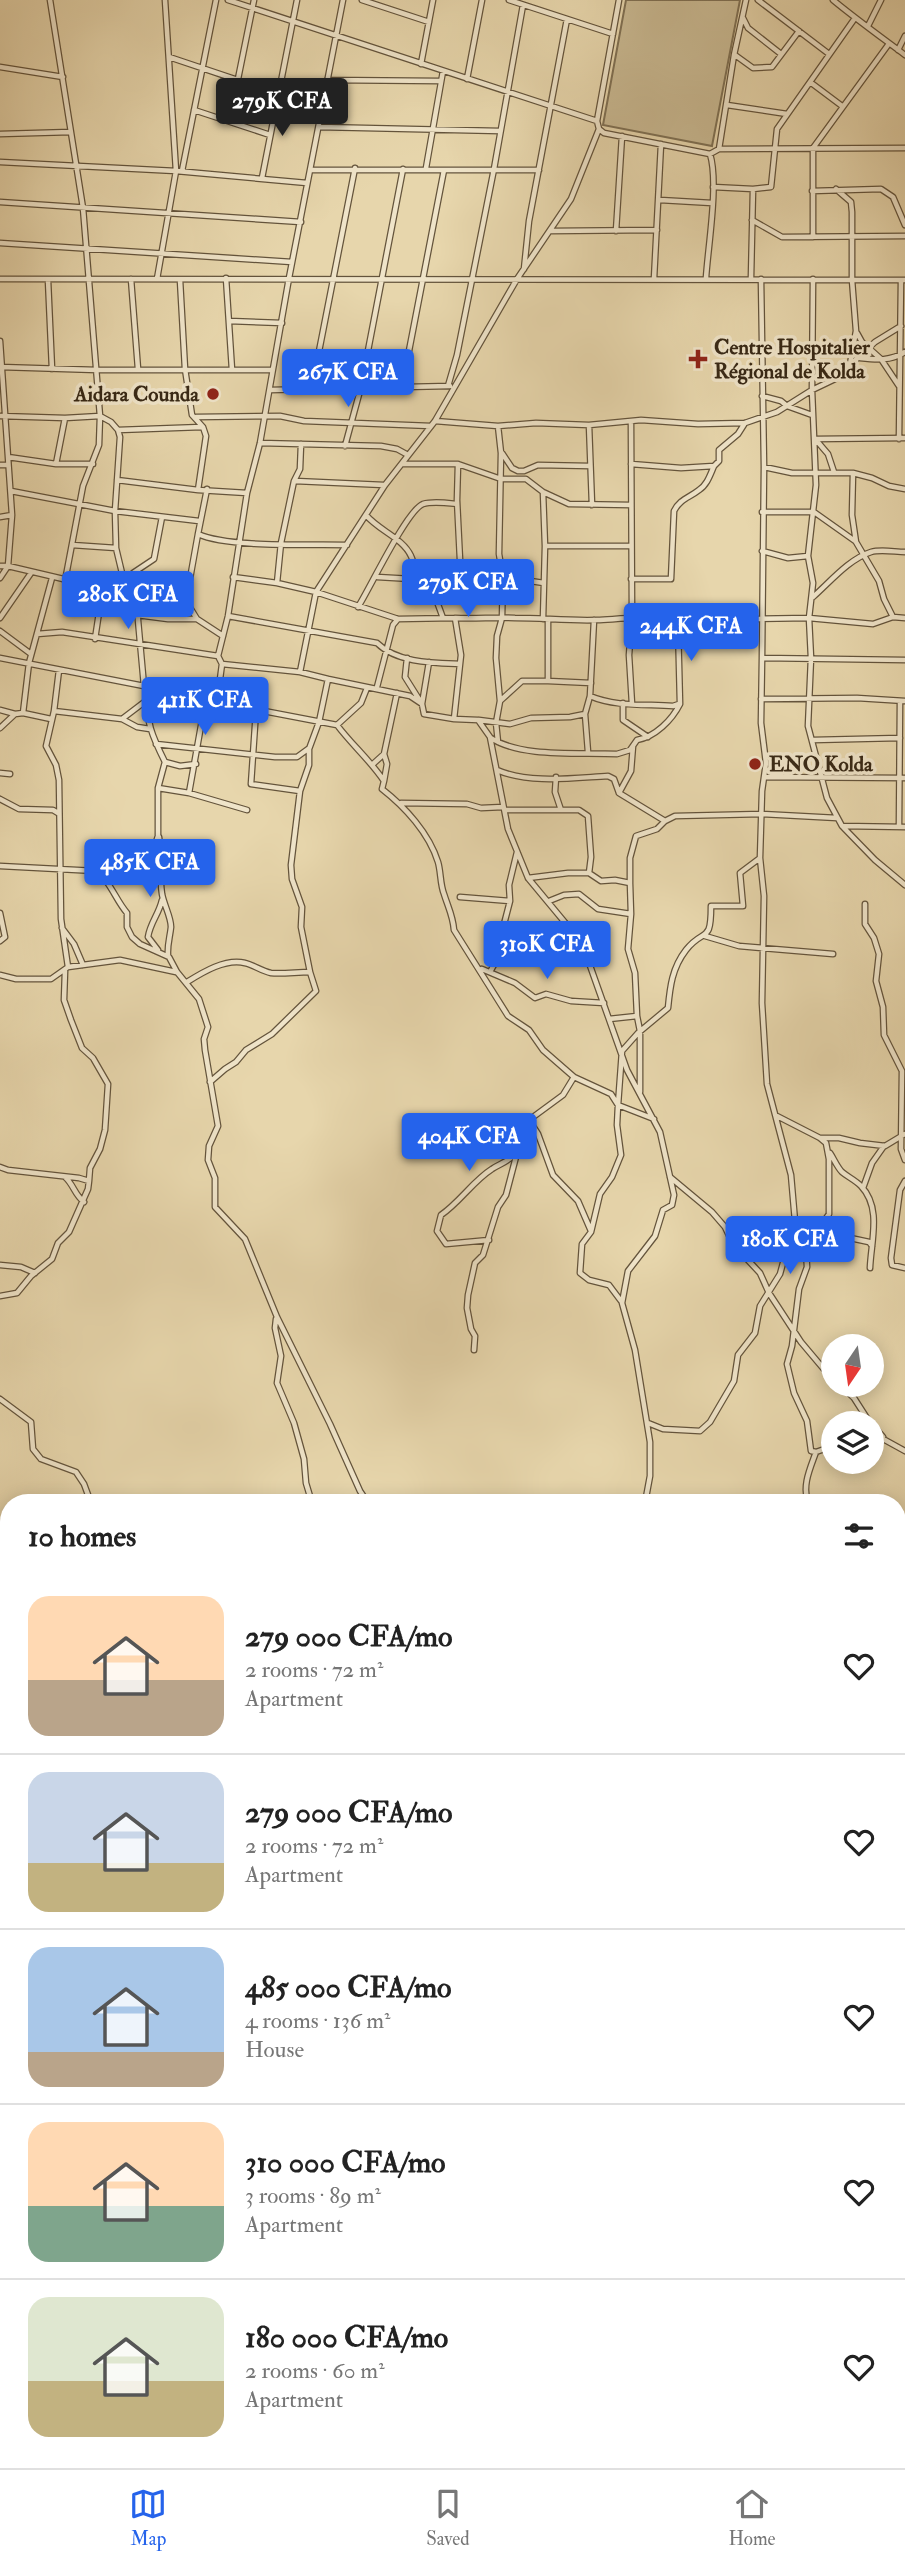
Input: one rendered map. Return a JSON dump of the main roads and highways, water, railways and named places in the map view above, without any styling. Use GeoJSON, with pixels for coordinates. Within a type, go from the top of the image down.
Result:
{"type":"FeatureCollection","features":[{"type":"Feature","properties":{"kind":"place","name":"Centre Hospitalier Régional de Kolda"},"geometry":{"type":"Point","coordinates":[698,359]}},
{"type":"Feature","properties":{"kind":"place","name":"Aidara Counda"},"geometry":{"type":"Point","coordinates":[213,394]}},
{"type":"Feature","properties":{"kind":"place","name":"ENO Kolda"},"geometry":{"type":"Point","coordinates":[755,764]}}]}
